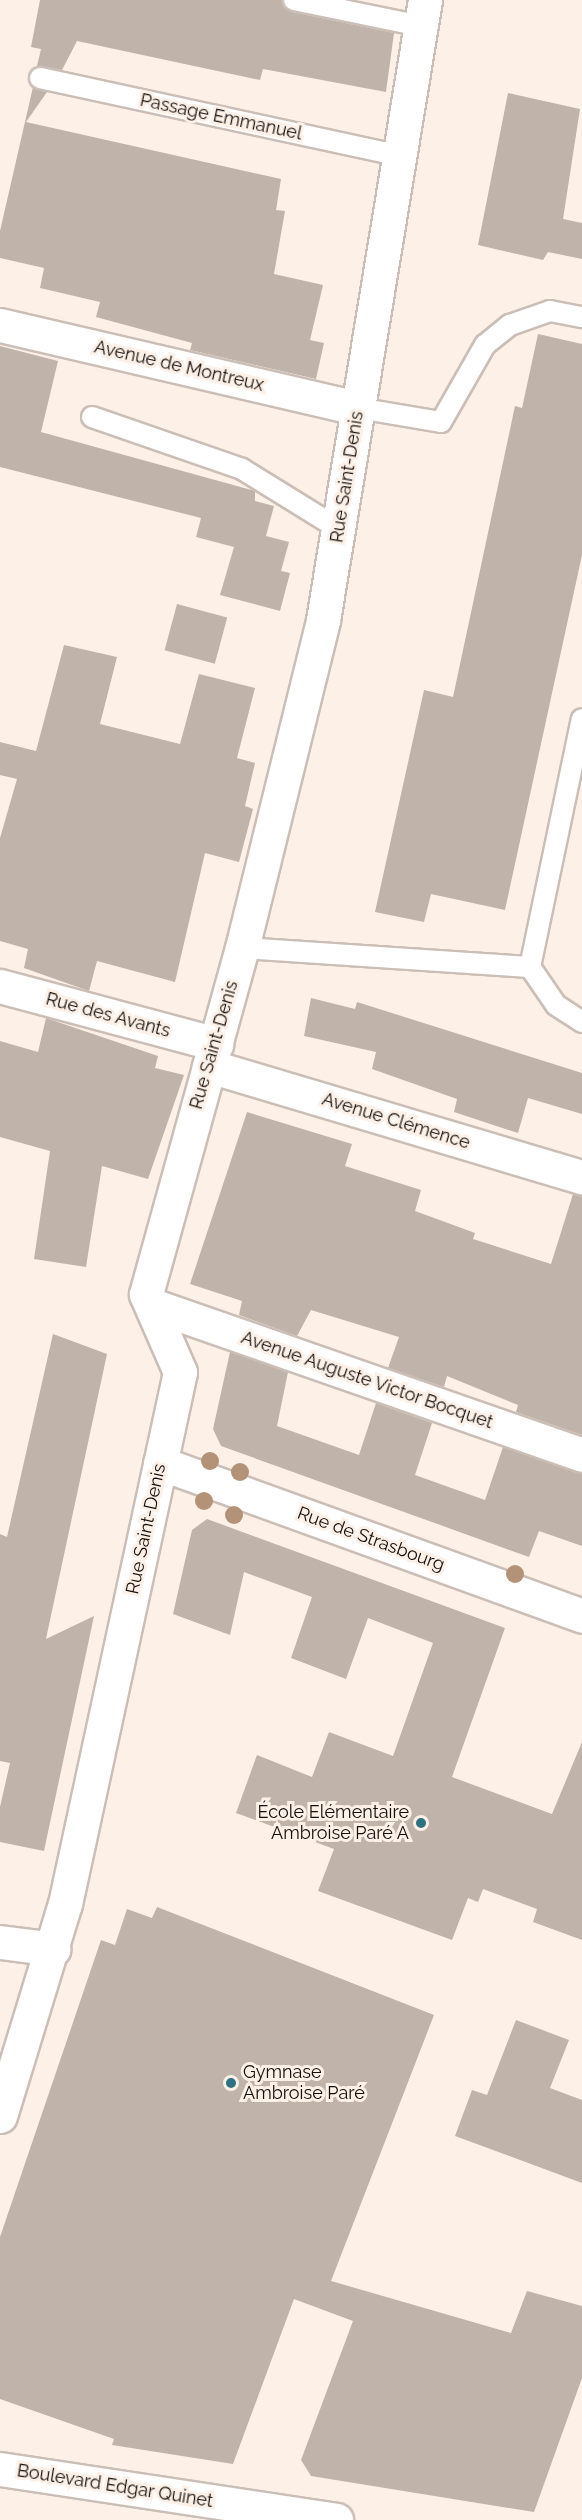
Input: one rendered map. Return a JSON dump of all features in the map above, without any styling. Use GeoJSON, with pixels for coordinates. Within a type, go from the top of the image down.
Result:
{"type":"FeatureCollection","features":[{"type":"Feature","properties":{"kind":"street","name":"Rue Saint-Denis"},"geometry":{"type":"LineString","coordinates":[[0,2116],[54,1949],[180,1372],[146,1294],[164,1215],[213,1055],[242,948],[323,620],[402,156],[423,13]]}},
{"type":"Feature","properties":{"kind":"street","name":"Avenue de Montreux"},"geometry":{"type":"LineString","coordinates":[[0,325],[358,408]]}},
{"type":"Feature","properties":{"kind":"street","name":"Rue des Avants"},"geometry":{"type":"LineString","coordinates":[[0,986],[213,1055]]}},
{"type":"Feature","properties":{"kind":"street","name":"Avenue Clémence"},"geometry":{"type":"LineString","coordinates":[[213,1055],[582,1177]]}},
{"type":"Feature","properties":{"kind":"street","name":"Avenue Auguste Victor Bocquet"},"geometry":{"type":"LineString","coordinates":[[152,1305],[582,1455]]}},
{"type":"Feature","properties":{"kind":"street","name":"Rue de Strasbourg"},"geometry":{"type":"LineString","coordinates":[[160,1462],[582,1616]]}},
{"type":"Feature","properties":{"kind":"street"},"geometry":{"type":"LineString","coordinates":[[0,1942],[54,1949]]}},
{"type":"Feature","properties":{"kind":"street","name":"Boulevard Edgar Quinet"},"geometry":{"type":"LineString","coordinates":[[0,2469],[336,2520]]}},
{"type":"Feature","properties":{"kind":"lane"},"geometry":{"type":"LineString","coordinates":[[294,0],[423,13]]}},
{"type":"Feature","properties":{"kind":"lane","name":"Passage Emmanuel"},"geometry":{"type":"LineString","coordinates":[[40,78],[402,156]]}},
{"type":"Feature","properties":{"kind":"lane"},"geometry":{"type":"LineString","coordinates":[[358,408],[441,422],[485,345],[510,325],[550,311],[582,317]]}},
{"type":"Feature","properties":{"kind":"lane"},"geometry":{"type":"LineString","coordinates":[[92,417],[242,469],[339,529]]}},
{"type":"Feature","properties":{"kind":"lane"},"geometry":{"type":"LineString","coordinates":[[582,719],[530,967],[556,1005],[582,1022]]}},
{"type":"Feature","properties":{"kind":"lane"},"geometry":{"type":"LineString","coordinates":[[242,948],[530,967]]}},
{"type":"Feature","properties":{"kind":"building"},"geometry":{"type":"Polygon","coordinates":[[[40,0],[282,0],[292,12],[394,33],[386,92],[263,69],[260,80],[77,41],[62,70],[37,66],[41,49],[31,47],[40,0]]]}},
{"type":"Feature","properties":{"kind":"building"},"geometry":{"type":"Polygon","coordinates":[[[33,87],[47,92],[26,122],[281,179],[276,210],[285,211],[274,274],[323,285],[310,340],[324,343],[316,379],[190,350],[192,343],[96,317],[100,302],[40,288],[44,268],[0,258],[0,231],[33,87]]]}},
{"type":"Feature","properties":{"kind":"building"},"geometry":{"type":"Polygon","coordinates":[[[508,93],[580,109],[563,219],[582,223],[582,259],[548,252],[543,260],[478,245],[508,93]]]}},
{"type":"Feature","properties":{"kind":"building"},"geometry":{"type":"Polygon","coordinates":[[[538,334],[582,344],[582,555],[505,910],[431,894],[424,922],[375,912],[424,690],[453,697],[515,406],[522,408],[538,334]]]}},
{"type":"Feature","properties":{"kind":"building"},"geometry":{"type":"Polygon","coordinates":[[[0,346],[58,361],[41,432],[255,491],[255,501],[274,506],[266,536],[289,542],[281,571],[290,573],[280,611],[220,595],[234,547],[196,537],[201,518],[0,467],[0,346]]]}},
{"type":"Feature","properties":{"kind":"building"},"geometry":{"type":"Polygon","coordinates":[[[177,604],[227,617],[215,664],[165,650],[177,604]]]}},
{"type":"Feature","properties":{"kind":"building"},"geometry":{"type":"Polygon","coordinates":[[[64,645],[117,657],[100,724],[180,744],[199,674],[255,688],[237,758],[255,763],[245,806],[253,809],[239,862],[205,853],[175,982],[97,961],[89,991],[24,968],[28,949],[0,941],[0,838],[17,779],[0,775],[0,742],[36,751],[64,645]]]}},
{"type":"Feature","properties":{"kind":"building"},"geometry":{"type":"Polygon","coordinates":[[[311,998],[355,1009],[357,1002],[582,1073],[582,1114],[528,1098],[518,1133],[454,1112],[457,1099],[372,1069],[376,1052],[304,1036],[311,998]]]}},
{"type":"Feature","properties":{"kind":"building"},"geometry":{"type":"Polygon","coordinates":[[[46,1018],[158,1056],[155,1068],[184,1075],[148,1179],[102,1166],[86,1267],[34,1259],[50,1151],[0,1137],[0,1041],[38,1052],[46,1018]]]}},
{"type":"Feature","properties":{"kind":"building"},"geometry":{"type":"Polygon","coordinates":[[[247,1112],[352,1144],[345,1166],[421,1190],[415,1211],[475,1233],[473,1239],[551,1264],[573,1194],[582,1195],[582,1435],[516,1412],[518,1405],[447,1376],[444,1387],[388,1368],[399,1337],[311,1310],[297,1336],[239,1315],[242,1301],[190,1284],[247,1112]]]}},
{"type":"Feature","properties":{"kind":"building"},"geometry":{"type":"Polygon","coordinates":[[[53,1334],[107,1354],[46,1639],[94,1616],[44,1851],[0,1842],[0,1807],[10,1763],[0,1761],[0,1534],[7,1537],[53,1334]]]}},
{"type":"Feature","properties":{"kind":"building"},"geometry":{"type":"Polygon","coordinates":[[[230,1352],[288,1372],[277,1426],[359,1455],[376,1403],[432,1423],[415,1475],[485,1500],[503,1447],[582,1473],[582,1546],[539,1531],[529,1557],[221,1446],[213,1429],[230,1352]]]}},
{"type":"Feature","properties":{"kind":"building"},"geometry":{"type":"Polygon","coordinates":[[[207,1519],[505,1628],[452,1777],[552,1814],[582,1742],[582,1940],[533,1922],[537,1909],[483,1889],[478,1902],[468,1898],[452,1940],[318,1891],[334,1849],[236,1813],[257,1755],[312,1777],[329,1732],[393,1756],[433,1643],[368,1618],[346,1679],[291,1658],[312,1597],[244,1572],[230,1635],[173,1614],[192,1530],[207,1519]]]}},
{"type":"Feature","properties":{"kind":"building"},"geometry":{"type":"Polygon","coordinates":[[[157,1907],[434,2015],[331,2281],[511,2333],[527,2291],[582,2306],[582,2378],[534,2512],[311,2476],[301,2460],[353,2321],[294,2299],[233,2464],[112,2445],[114,2439],[0,2399],[0,2237],[101,1940],[115,1945],[127,1909],[152,1918],[157,1907]]]}},
{"type":"Feature","properties":{"kind":"building"},"geometry":{"type":"Polygon","coordinates":[[[516,2020],[569,2040],[550,2088],[582,2100],[582,2183],[455,2136],[472,2090],[487,2095],[516,2020]]]}},
{"type":"Feature","properties":{"kind":"place","name":"École Elémentaire Ambroise Paré A"},"geometry":{"type":"Point","coordinates":[421,1823]}},
{"type":"Feature","properties":{"kind":"place","name":"Gymnase Ambroise Paré"},"geometry":{"type":"Point","coordinates":[231,2083]}}]}
